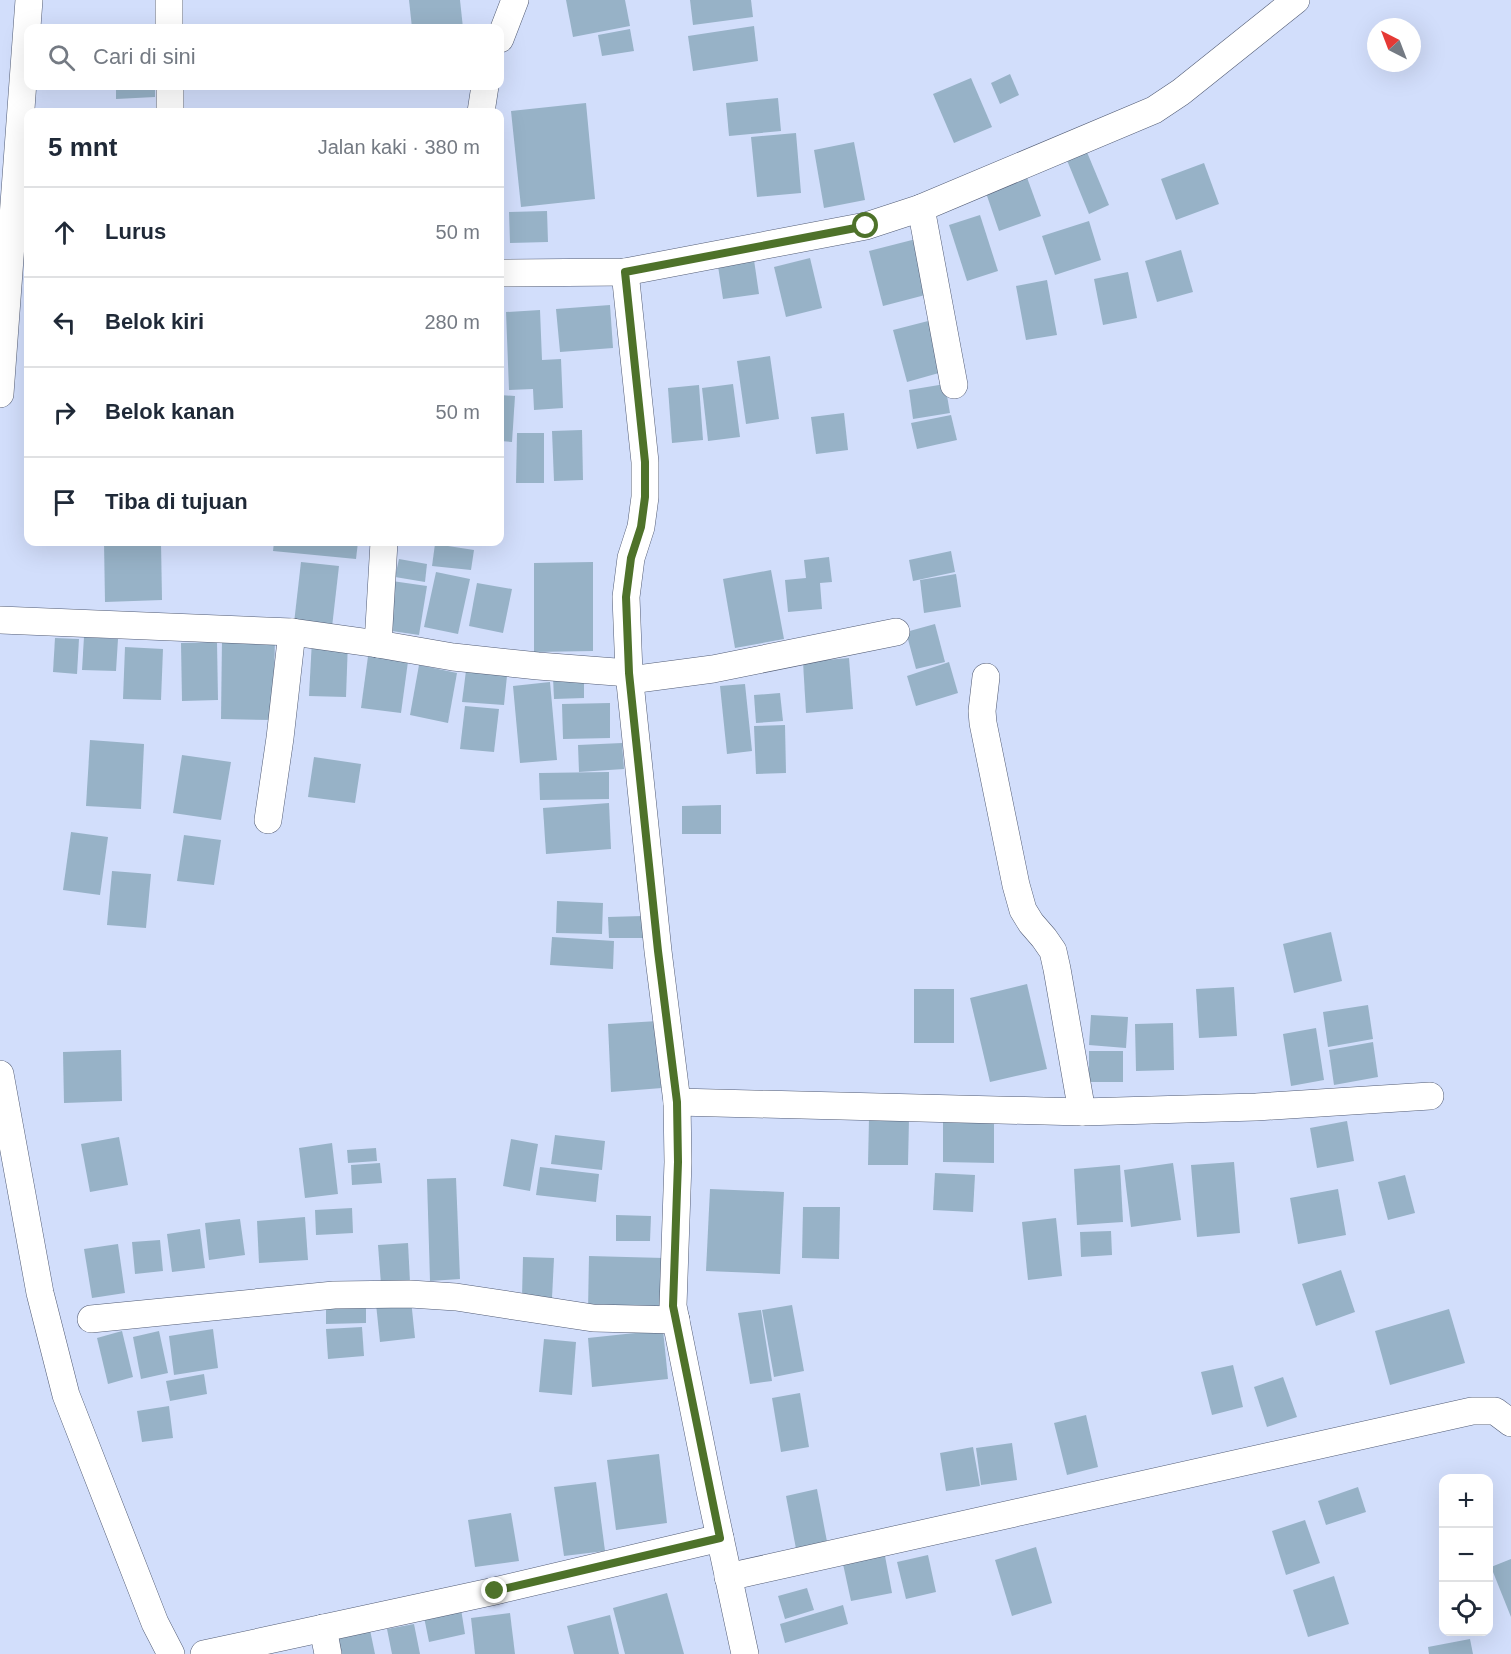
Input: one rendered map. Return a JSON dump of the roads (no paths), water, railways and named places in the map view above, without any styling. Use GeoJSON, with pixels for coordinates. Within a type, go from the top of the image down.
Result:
{"type":"FeatureCollection","features":[{"type":"Feature","properties":{"kind":"street"},"geometry":{"type":"LineString","coordinates":[[28,24],[29,0]]}},
{"type":"Feature","properties":{"kind":"street"},"geometry":{"type":"LineString","coordinates":[[169,0],[169,24]]}},
{"type":"Feature","properties":{"kind":"street"},"geometry":{"type":"LineString","coordinates":[[504,29],[515,0]]}},
{"type":"Feature","properties":{"kind":"street"},"geometry":{"type":"LineString","coordinates":[[504,273],[625,272],[866,226],[921,208],[1154,110],[1181,92],[1296,0]]}},
{"type":"Feature","properties":{"kind":"street"},"geometry":{"type":"LineString","coordinates":[[25,108],[26,90]]}},
{"type":"Feature","properties":{"kind":"street"},"geometry":{"type":"LineString","coordinates":[[170,90],[170,108]]}},
{"type":"Feature","properties":{"kind":"street"},"geometry":{"type":"LineString","coordinates":[[482,108],[484,90]]}},
{"type":"Feature","properties":{"kind":"street"},"geometry":{"type":"LineString","coordinates":[[0,394],[18,294],[24,134]]}},
{"type":"Feature","properties":{"kind":"street"},"geometry":{"type":"LineString","coordinates":[[921,208],[954,385]]}},
{"type":"Feature","properties":{"kind":"street"},"geometry":{"type":"LineString","coordinates":[[625,272],[645,462],[645,497],[641,527],[631,558],[626,597],[629,677],[658,951],[677,1102],[678,1162],[673,1306],[745,1654]]}},
{"type":"Feature","properties":{"kind":"street"},"geometry":{"type":"LineString","coordinates":[[378,644],[384,546]]}},
{"type":"Feature","properties":{"kind":"street"},"geometry":{"type":"LineString","coordinates":[[0,620],[292,632],[453,657],[629,677],[713,669],[896,632]]}},
{"type":"Feature","properties":{"kind":"street"},"geometry":{"type":"LineString","coordinates":[[268,820],[292,632]]}},
{"type":"Feature","properties":{"kind":"street"},"geometry":{"type":"LineString","coordinates":[[986,677],[983,723],[1017,885],[1023,910],[1053,951],[1082,1112]]}},
{"type":"Feature","properties":{"kind":"street"},"geometry":{"type":"LineString","coordinates":[[0,1074],[40,1293],[66,1395],[155,1623],[171,1654]]}},
{"type":"Feature","properties":{"kind":"street"},"geometry":{"type":"LineString","coordinates":[[677,1102],[1082,1112],[1256,1107],[1430,1096]]}},
{"type":"Feature","properties":{"kind":"street"},"geometry":{"type":"LineString","coordinates":[[91,1319],[334,1295],[410,1294],[456,1297],[593,1318],[676,1320]]}},
{"type":"Feature","properties":{"kind":"street"},"geometry":{"type":"LineString","coordinates":[[728,1577],[1472,1411],[1496,1411],[1511,1423]]}},
{"type":"Feature","properties":{"kind":"street"},"geometry":{"type":"LineString","coordinates":[[204,1654],[495,1591],[720,1538]]}},
{"type":"Feature","properties":{"kind":"street"},"geometry":{"type":"LineString","coordinates":[[323,1628],[328,1654]]}}]}
